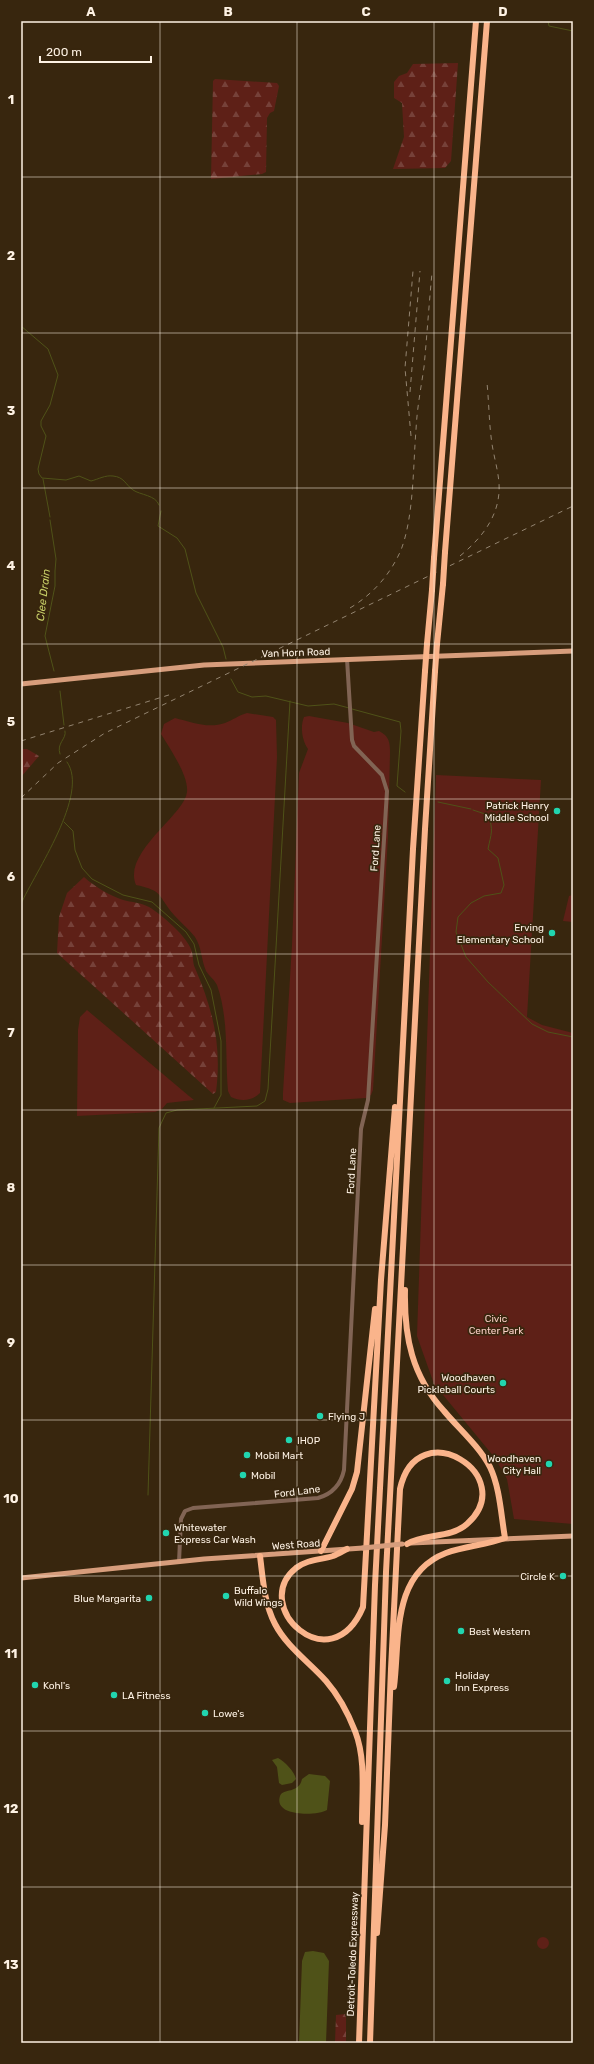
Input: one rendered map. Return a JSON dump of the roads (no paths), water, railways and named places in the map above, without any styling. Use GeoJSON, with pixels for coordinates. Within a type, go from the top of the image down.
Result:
{"type":"FeatureCollection","features":[{"type":"Feature","properties":{"kind":"highway"},"geometry":{"type":"LineString","coordinates":[[364,1866],[375,1585],[413,842],[476,21]]}},
{"type":"Feature","properties":{"kind":"highway"},"geometry":{"type":"LineString","coordinates":[[370,2043],[382,1658],[424,829],[437,644],[487,21]]}},
{"type":"Feature","properties":{"kind":"highway"},"geometry":{"type":"LineString","coordinates":[[347,1549],[333,1556],[316,1558],[303,1563],[294,1569],[286,1580],[283,1598],[285,1611],[289,1620],[305,1635],[323,1640],[341,1636],[356,1622],[363,1608],[380,1280],[395,1112],[400,1091]]}},
{"type":"Feature","properties":{"kind":"highway"},"geometry":{"type":"LineString","coordinates":[[390,1716],[400,1614],[404,1598],[412,1580],[424,1566],[444,1554],[461,1548],[488,1544],[505,1538],[497,1488],[489,1466],[478,1449],[433,1398],[415,1366],[407,1337],[406,1265],[403,1253]]}},
{"type":"Feature","properties":{"kind":"highway"},"geometry":{"type":"LineString","coordinates":[[322,1551],[352,1489],[357,1472],[380,1280]]}},
{"type":"Feature","properties":{"kind":"highway"},"geometry":{"type":"LineString","coordinates":[[373,1952],[380,1912],[390,1716],[396,1554],[402,1481],[411,1466],[429,1455],[449,1454],[464,1461],[475,1472],[480,1484],[481,1500],[476,1514],[467,1524],[454,1532],[416,1538],[404,1544]]}},
{"type":"Feature","properties":{"kind":"highway"},"geometry":{"type":"LineString","coordinates":[[260,1556],[266,1600],[275,1625],[286,1640],[333,1690],[345,1709],[355,1732],[362,1769],[361,1849],[364,1866]]}},
{"type":"Feature","properties":{"kind":"highway","name":"Detroit-Toledo Expressway"},"geometry":{"type":"LineString","coordinates":[[359,2043],[364,1866]]}},
{"type":"Feature","properties":{"kind":"main road","name":"Van Horn Road"},"geometry":{"type":"LineString","coordinates":[[21,684],[191,666],[573,651]]}},
{"type":"Feature","properties":{"kind":"main road","name":"West Road"},"geometry":{"type":"LineString","coordinates":[[21,1578],[179,1562],[404,1544],[505,1538],[573,1536]]}},
{"type":"Feature","properties":{"kind":"street","name":"Ford Lane"},"geometry":{"type":"LineString","coordinates":[[179,1562],[181,1520],[185,1510],[193,1508],[318,1498],[325,1496],[339,1484],[344,1470],[361,1130],[368,1100],[387,791],[382,775],[354,746],[352,740],[347,659]]}},
{"type":"Feature","properties":{"kind":"waterway"},"geometry":{"type":"LineString","coordinates":[[548,21],[549,26],[573,31]]}},
{"type":"Feature","properties":{"kind":"waterway"},"geometry":{"type":"LineString","coordinates":[[21,326],[48,349],[58,375],[50,405],[41,421],[41,426],[46,436],[38,469],[42,478],[66,480],[79,476],[91,481],[107,476],[113,476],[122,479],[136,492],[155,499],[159,505]]}},
{"type":"Feature","properties":{"kind":"waterway","name":"Clee Drain"},"geometry":{"type":"LineString","coordinates":[[43,479],[50,517]]}},
{"type":"Feature","properties":{"kind":"waterway"},"geometry":{"type":"LineString","coordinates":[[161,511],[158,526],[177,538],[185,549],[196,593],[223,647],[226,659]]}},
{"type":"Feature","properties":{"kind":"waterway","name":"Clee Drain"},"geometry":{"type":"LineString","coordinates":[[50,520],[56,559],[55,586],[45,636],[54,671]]}},
{"type":"Feature","properties":{"kind":"waterway"},"geometry":{"type":"LineString","coordinates":[[231,679],[238,692],[252,697],[266,696],[308,706],[334,704],[349,708]]}},
{"type":"Feature","properties":{"kind":"waterway","name":"Clee Drain"},"geometry":{"type":"LineString","coordinates":[[60,691],[64,725]]}},
{"type":"Feature","properties":{"kind":"waterway"},"geometry":{"type":"LineString","coordinates":[[148,1495],[159,1128],[166,1113],[177,1110],[257,1106],[265,1101],[268,1089],[290,701]]}},
{"type":"Feature","properties":{"kind":"waterway"},"geometry":{"type":"LineString","coordinates":[[352,709],[400,722],[401,731],[397,786],[405,792]]}},
{"type":"Feature","properties":{"kind":"waterway","name":"Clee Drain"},"geometry":{"type":"LineString","coordinates":[[60,754],[59,747],[65,731]]}},
{"type":"Feature","properties":{"kind":"waterway","name":"Clee Drain"},"geometry":{"type":"LineString","coordinates":[[21,904],[58,833],[66,813],[71,793],[72,776],[67,762]]}},
{"type":"Feature","properties":{"kind":"waterway"},"geometry":{"type":"LineString","coordinates":[[438,802],[471,809]]}},
{"type":"Feature","properties":{"kind":"waterway"},"geometry":{"type":"LineString","coordinates":[[473,810],[488,815],[491,828],[488,849],[498,858],[504,885],[501,893],[484,896],[471,903],[458,917],[456,932],[466,957],[488,982],[532,1024],[548,1032],[573,1037]]}},
{"type":"Feature","properties":{"kind":"waterway"},"geometry":{"type":"LineString","coordinates":[[64,822],[73,831],[75,850],[82,868],[92,879],[123,895],[152,902],[186,932],[194,944],[199,965],[211,990],[221,1041],[221,1095],[214,1108]]}},
{"type":"Feature","properties":{"kind":"railway"},"geometry":{"type":"LineString","coordinates":[[411,436],[405,368],[413,271]]}},
{"type":"Feature","properties":{"kind":"railway"},"geometry":{"type":"LineString","coordinates":[[410,392],[420,271]]}},
{"type":"Feature","properties":{"kind":"railway"},"geometry":{"type":"LineString","coordinates":[[350,608],[366,597],[386,576],[397,559],[405,537],[411,507],[418,406],[424,367],[432,273]]}},
{"type":"Feature","properties":{"kind":"railway"},"geometry":{"type":"LineString","coordinates":[[460,556],[476,541],[489,524],[494,515],[499,494],[499,483],[491,436],[487,383]]}},
{"type":"Feature","properties":{"kind":"railway"},"geometry":{"type":"LineString","coordinates":[[21,798],[58,763],[105,733],[573,506]]}},
{"type":"Feature","properties":{"kind":"railway"},"geometry":{"type":"LineString","coordinates":[[21,741],[172,694]]}},
{"type":"Feature","properties":{"kind":"place","name":"Patrick Henry Middle School"},"geometry":{"type":"Point","coordinates":[557,811]}},
{"type":"Feature","properties":{"kind":"place","name":"Erving Elementary School"},"geometry":{"type":"Point","coordinates":[552,933]}},
{"type":"Feature","properties":{"kind":"place","name":"Woodhaven Pickleball Courts"},"geometry":{"type":"Point","coordinates":[503,1383]}},
{"type":"Feature","properties":{"kind":"place","name":"Flying J"},"geometry":{"type":"Point","coordinates":[320,1416]}},
{"type":"Feature","properties":{"kind":"place","name":"IHOP"},"geometry":{"type":"Point","coordinates":[289,1440]}},
{"type":"Feature","properties":{"kind":"place","name":"Mobil Mart"},"geometry":{"type":"Point","coordinates":[247,1455]}},
{"type":"Feature","properties":{"kind":"place","name":"Woodhaven City Hall"},"geometry":{"type":"Point","coordinates":[549,1464]}},
{"type":"Feature","properties":{"kind":"place","name":"Mobil"},"geometry":{"type":"Point","coordinates":[243,1475]}},
{"type":"Feature","properties":{"kind":"place","name":"Whitewater Express Car Wash"},"geometry":{"type":"Point","coordinates":[166,1533]}},
{"type":"Feature","properties":{"kind":"place","name":"Circle K"},"geometry":{"type":"Point","coordinates":[563,1576]}},
{"type":"Feature","properties":{"kind":"place","name":"Buffalo Wild Wings"},"geometry":{"type":"Point","coordinates":[226,1596]}},
{"type":"Feature","properties":{"kind":"place","name":"Blue Margarita"},"geometry":{"type":"Point","coordinates":[149,1598]}},
{"type":"Feature","properties":{"kind":"place","name":"Best Western"},"geometry":{"type":"Point","coordinates":[461,1631]}},
{"type":"Feature","properties":{"kind":"place","name":"Holiday Inn Express"},"geometry":{"type":"Point","coordinates":[447,1681]}},
{"type":"Feature","properties":{"kind":"place","name":"Kohl's"},"geometry":{"type":"Point","coordinates":[35,1685]}},
{"type":"Feature","properties":{"kind":"place","name":"LA Fitness"},"geometry":{"type":"Point","coordinates":[114,1695]}},
{"type":"Feature","properties":{"kind":"place","name":"Lowe's"},"geometry":{"type":"Point","coordinates":[205,1713]}},
{"type":"Feature","properties":{"kind":"park label","name":"Civic Center Park"},"geometry":{"type":"Point","coordinates":[496,1324]}}]}
